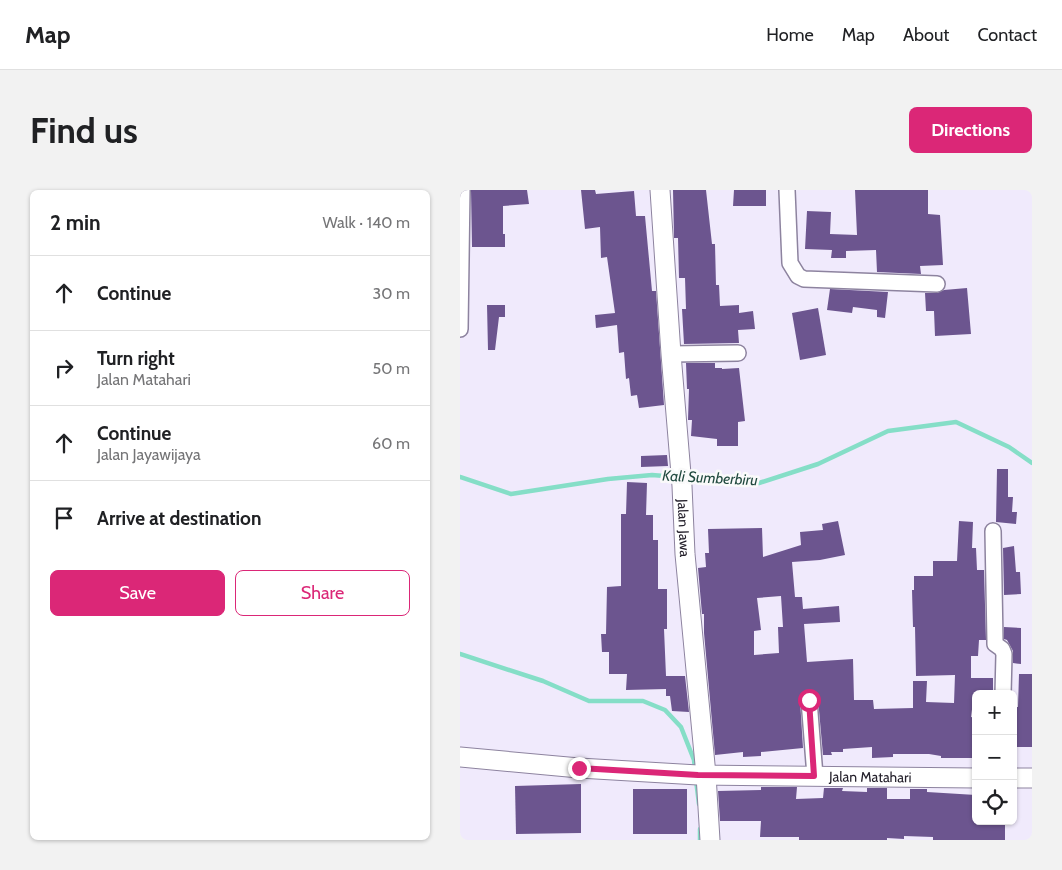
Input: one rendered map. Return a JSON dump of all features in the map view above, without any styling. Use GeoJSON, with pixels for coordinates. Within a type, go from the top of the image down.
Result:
{"type":"FeatureCollection","features":[{"type":"Feature","properties":{"kind":"street"},"geometry":{"type":"LineString","coordinates":[[460,329],[462,190]]}},
{"type":"Feature","properties":{"kind":"street","name":"Jalan Jawa"},"geometry":{"type":"LineString","coordinates":[[660,190],[686,554],[697,774],[710,840]]}},
{"type":"Feature","properties":{"kind":"street"},"geometry":{"type":"LineString","coordinates":[[787,190],[790,263],[798,276],[804,278],[937,284]]}},
{"type":"Feature","properties":{"kind":"street"},"geometry":{"type":"LineString","coordinates":[[671,354],[738,353]]}},
{"type":"Feature","properties":{"kind":"street"},"geometry":{"type":"LineString","coordinates":[[992,531],[995,640],[997,646],[1002,649],[1004,654],[1002,690]]}},
{"type":"Feature","properties":{"kind":"street"},"geometry":{"type":"LineString","coordinates":[[809,700],[814,776]]}},
{"type":"Feature","properties":{"kind":"street","name":"Jalan Matahari"},"geometry":{"type":"LineString","coordinates":[[460,757],[579,768],[697,774],[972,778]]}},
{"type":"Feature","properties":{"kind":"street"},"geometry":{"type":"LineString","coordinates":[[1017,778],[1032,778]]}},
{"type":"Feature","properties":{"kind":"building"},"geometry":{"type":"Polygon","coordinates":[[[471,190],[527,190],[529,204],[503,206],[505,247],[472,247],[471,190]]]}},
{"type":"Feature","properties":{"kind":"building"},"geometry":{"type":"Polygon","coordinates":[[[581,190],[595,190],[596,194],[634,191],[636,216],[645,216],[652,291],[656,291],[664,405],[639,408],[637,395],[631,396],[629,378],[626,379],[624,352],[619,353],[617,325],[596,328],[595,315],[615,313],[607,257],[601,258],[600,227],[585,229],[581,190]]]}},
{"type":"Feature","properties":{"kind":"building"},"geometry":{"type":"Polygon","coordinates":[[[673,190],[706,190],[712,244],[715,244],[716,285],[719,285],[720,306],[739,305],[739,313],[753,311],[755,329],[738,330],[739,343],[684,344],[682,309],[686,309],[685,278],[679,278],[678,238],[674,238],[673,190]]]}},
{"type":"Feature","properties":{"kind":"building"},"geometry":{"type":"Polygon","coordinates":[[[734,190],[766,190],[766,206],[733,206],[734,190]]]}},
{"type":"Feature","properties":{"kind":"building"},"geometry":{"type":"Polygon","coordinates":[[[855,190],[928,190],[928,214],[940,215],[943,265],[920,266],[921,274],[877,272],[876,250],[846,251],[846,258],[831,258],[832,250],[805,249],[807,211],[831,212],[830,234],[857,235],[855,190]]]}},
{"type":"Feature","properties":{"kind":"building"},"geometry":{"type":"Polygon","coordinates":[[[967,288],[971,334],[935,336],[934,311],[926,311],[925,293],[967,288]]]}},
{"type":"Feature","properties":{"kind":"building"},"geometry":{"type":"Polygon","coordinates":[[[830,289],[888,292],[885,318],[877,317],[877,310],[853,307],[852,313],[827,310],[830,289]]]}},
{"type":"Feature","properties":{"kind":"building"},"geometry":{"type":"Polygon","coordinates":[[[487,305],[505,305],[505,317],[499,317],[495,350],[488,350],[487,305]]]}},
{"type":"Feature","properties":{"kind":"building"},"geometry":{"type":"Polygon","coordinates":[[[818,308],[826,355],[800,360],[792,313],[818,308]]]}},
{"type":"Feature","properties":{"kind":"building"},"geometry":{"type":"Polygon","coordinates":[[[686,363],[715,363],[715,368],[739,368],[745,421],[738,422],[738,446],[717,446],[717,439],[691,436],[692,420],[688,420],[689,389],[687,389],[686,363]]]}},
{"type":"Feature","properties":{"kind":"building"},"geometry":{"type":"Polygon","coordinates":[[[667,455],[668,466],[641,467],[641,456],[667,455]]]}},
{"type":"Feature","properties":{"kind":"building"},"geometry":{"type":"Polygon","coordinates":[[[997,469],[1008,469],[1008,497],[1013,497],[1012,512],[1017,512],[1016,524],[996,522],[997,469]]]}},
{"type":"Feature","properties":{"kind":"building"},"geometry":{"type":"Polygon","coordinates":[[[627,482],[647,483],[646,515],[653,515],[653,540],[658,540],[658,589],[667,589],[667,629],[664,629],[666,676],[685,676],[689,712],[672,711],[670,696],[666,696],[666,689],[626,690],[627,674],[609,674],[609,652],[602,652],[601,634],[606,634],[607,587],[621,586],[621,514],[626,514],[627,482]]]}},
{"type":"Feature","properties":{"kind":"building"},"geometry":{"type":"Polygon","coordinates":[[[838,521],[845,555],[820,560],[792,562],[795,597],[802,597],[803,609],[839,606],[840,622],[804,624],[807,662],[853,659],[854,700],[873,700],[874,709],[913,708],[913,681],[927,681],[926,702],[954,703],[955,675],[916,676],[912,590],[914,590],[914,576],[933,576],[933,561],[957,561],[959,521],[973,522],[972,548],[976,548],[977,570],[984,570],[986,640],[979,640],[978,656],[971,656],[971,678],[993,678],[993,690],[972,690],[972,758],[941,758],[941,756],[929,754],[893,754],[893,757],[872,758],[872,747],[843,749],[843,752],[831,752],[832,755],[823,755],[818,699],[813,692],[809,691],[803,693],[800,700],[803,748],[761,752],[761,756],[743,757],[743,752],[715,755],[704,614],[702,614],[698,568],[706,567],[705,553],[709,553],[708,529],[762,528],[763,557],[801,545],[800,532],[823,530],[822,524],[838,521]],[[781,596],[757,598],[761,630],[754,631],[754,655],[779,653],[778,627],[783,627],[781,596]]]}},
{"type":"Feature","properties":{"kind":"building"},"geometry":{"type":"Polygon","coordinates":[[[1014,546],[1016,572],[1020,572],[1021,594],[1004,595],[1003,548],[1014,546]]]}},
{"type":"Feature","properties":{"kind":"building"},"geometry":{"type":"Polygon","coordinates":[[[1004,627],[1021,628],[1021,664],[1013,663],[1013,651],[1007,640],[1004,639],[1004,627]]]}},
{"type":"Feature","properties":{"kind":"building"},"geometry":{"type":"Polygon","coordinates":[[[1019,674],[1032,674],[1032,747],[1017,747],[1019,674]]]}},
{"type":"Feature","properties":{"kind":"building"},"geometry":{"type":"Polygon","coordinates":[[[581,784],[581,833],[516,834],[515,786],[581,784]]]}},
{"type":"Feature","properties":{"kind":"building"},"geometry":{"type":"Polygon","coordinates":[[[761,787],[797,787],[796,799],[823,798],[824,788],[843,788],[842,791],[867,792],[867,788],[887,788],[887,799],[910,799],[910,789],[927,789],[927,792],[972,795],[972,825],[1005,825],[1005,840],[933,840],[933,837],[904,836],[904,839],[887,838],[887,840],[799,840],[799,837],[760,837],[761,821],[720,821],[718,791],[761,790],[761,787]]]}},
{"type":"Feature","properties":{"kind":"building"},"geometry":{"type":"Polygon","coordinates":[[[633,789],[687,789],[687,834],[633,834],[633,789]]]}},
{"type":"Feature","properties":{"kind":"waterway","name":"Kali Sumberbiru"},"geometry":{"type":"LineString","coordinates":[[685,477],[759,483],[818,464],[888,431],[956,422],[1009,447],[1032,463]]}},
{"type":"Feature","properties":{"kind":"waterway","name":"Kali Sumberbiru"},"geometry":{"type":"LineString","coordinates":[[460,477],[511,494],[608,479],[652,475],[677,477]]}},
{"type":"Feature","properties":{"kind":"waterway"},"geometry":{"type":"LineString","coordinates":[[460,654],[543,681],[589,701],[643,701],[665,710],[681,727],[694,760],[695,769]]}},
{"type":"Feature","properties":{"kind":"waterway"},"geometry":{"type":"LineString","coordinates":[[696,780],[699,804]]}},
{"type":"Feature","properties":{"kind":"waterway"},"geometry":{"type":"LineString","coordinates":[[700,829],[700,840]]}},
{"type":"Feature","properties":{"kind":"route"},"geometry":{"type":"LineString","coordinates":[[579,768],[698,775],[814,776],[809,700]]}}]}
